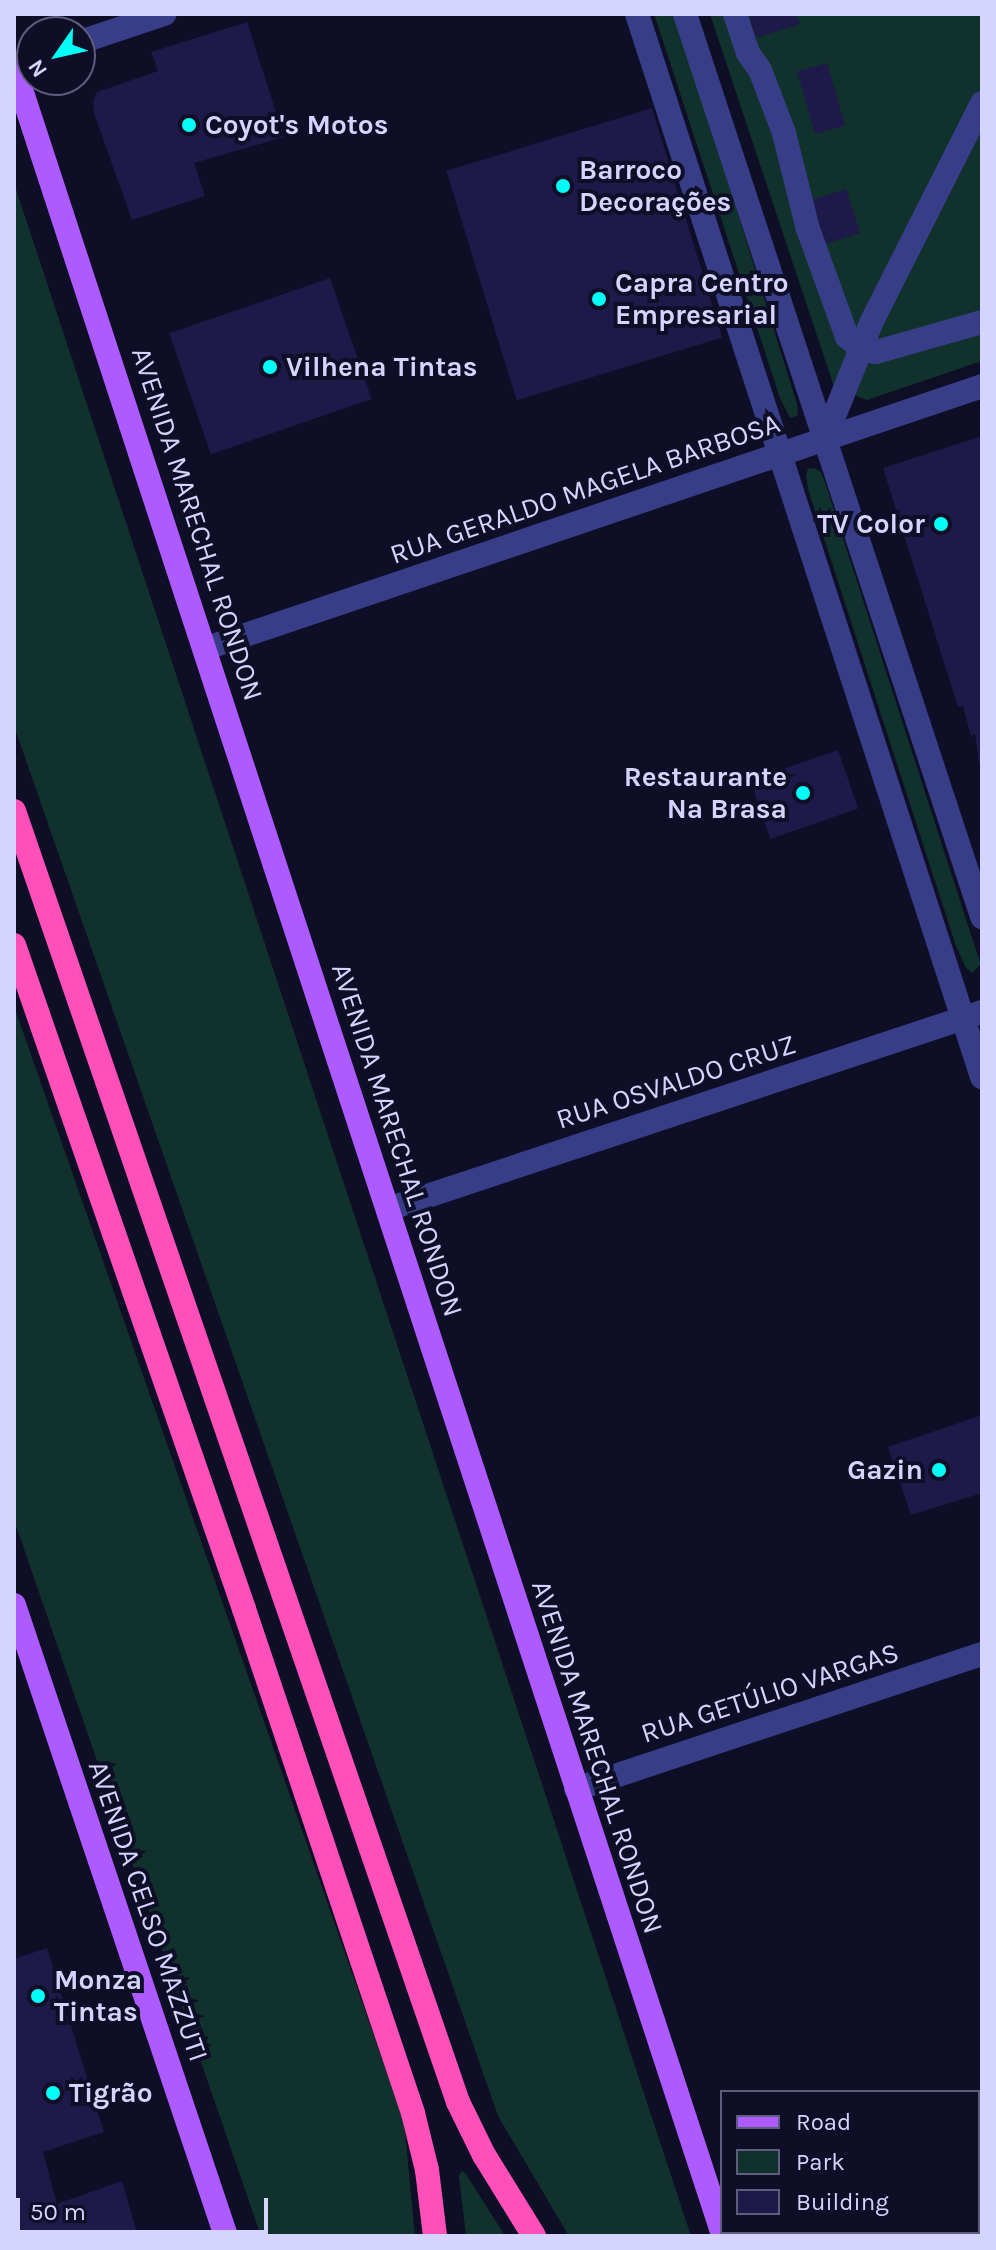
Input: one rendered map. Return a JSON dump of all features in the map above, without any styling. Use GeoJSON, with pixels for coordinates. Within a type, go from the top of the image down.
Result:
{"type":"FeatureCollection","features":[{"type":"Feature","properties":{"kind":"highway"},"geometry":{"type":"LineString","coordinates":[[14,811],[458,2102],[484,2155],[534,2236]]}},
{"type":"Feature","properties":{"kind":"highway"},"geometry":{"type":"LineString","coordinates":[[14,945],[244,1609],[413,2113],[427,2170],[435,2236]]}},
{"type":"Feature","properties":{"kind":"main road","name":"AVENIDA MARECHAL RONDON"},"geometry":{"type":"LineString","coordinates":[[14,66],[207,648],[720,2227]]}},
{"type":"Feature","properties":{"kind":"main road","name":"AVENIDA CELSO MAZZUTI"},"geometry":{"type":"LineString","coordinates":[[14,1605],[226,2236]]}},
{"type":"Feature","properties":{"kind":"street"},"geometry":{"type":"LineString","coordinates":[[96,37],[164,14]]}},
{"type":"Feature","properties":{"kind":"street"},"geometry":{"type":"LineString","coordinates":[[637,14],[780,454],[972,1015],[982,1077]]}},
{"type":"Feature","properties":{"kind":"street"},"geometry":{"type":"LineString","coordinates":[[685,14],[982,917]]}},
{"type":"Feature","properties":{"kind":"street"},"geometry":{"type":"LineString","coordinates":[[735,14],[748,53],[760,70],[784,133],[808,229],[847,337],[863,350],[891,350],[982,322]]}},
{"type":"Feature","properties":{"kind":"street"},"geometry":{"type":"LineString","coordinates":[[825,439],[872,321],[982,103]]}},
{"type":"Feature","properties":{"kind":"street","name":"RUA GERALDO MAGELA BARBOSA"},"geometry":{"type":"LineString","coordinates":[[207,648],[982,386]]}},
{"type":"Feature","properties":{"kind":"street","name":"RUA OSVALDO CRUZ"},"geometry":{"type":"LineString","coordinates":[[388,1209],[972,1015]]}},
{"type":"Feature","properties":{"kind":"street","name":"RUA GETÚLIO VARGAS"},"geometry":{"type":"LineString","coordinates":[[576,1789],[982,1654]]}},
{"type":"Feature","properties":{"kind":"green space"},"geometry":{"type":"Polygon","coordinates":[[[654,14],[676,14],[797,404],[798,415],[790,418],[780,398],[654,14]]]}},
{"type":"Feature","properties":{"kind":"green space"},"geometry":{"type":"Polygon","coordinates":[[[710,14],[982,14],[982,361],[867,400],[834,387],[710,14]]]}},
{"type":"Feature","properties":{"kind":"green space"},"geometry":{"type":"Polygon","coordinates":[[[14,183],[691,2236],[569,2236],[498,2116],[14,726],[14,183]]]}},
{"type":"Feature","properties":{"kind":"green space"},"geometry":{"type":"Polygon","coordinates":[[[808,469],[821,472],[825,482],[981,964],[972,973],[966,968],[956,946],[808,489],[806,475],[808,469]]]}},
{"type":"Feature","properties":{"kind":"green space"},"geometry":{"type":"Polygon","coordinates":[[[14,1006],[404,2122],[415,2236],[261,2236],[14,1520],[14,1006]]]}},
{"type":"Feature","properties":{"kind":"green space"},"geometry":{"type":"Polygon","coordinates":[[[462,2171],[505,2236],[466,2236],[459,2176],[462,2171]]]}},
{"type":"Feature","properties":{"kind":"building"},"geometry":{"type":"Polygon","coordinates":[[[749,14],[796,14],[800,24],[755,38],[749,14]]]}},
{"type":"Feature","properties":{"kind":"building","name":"Coyot's Motos"},"geometry":{"type":"Polygon","coordinates":[[[247,22],[284,137],[194,163],[205,196],[132,220],[94,113],[93,102],[97,92],[158,71],[151,52],[247,22]]]}},
{"type":"Feature","properties":{"kind":"building"},"geometry":{"type":"Polygon","coordinates":[[[827,63],[845,125],[815,134],[797,72],[827,63]]]}},
{"type":"Feature","properties":{"kind":"building"},"geometry":{"type":"Polygon","coordinates":[[[652,108],[722,338],[517,400],[446,171],[652,108]]]}},
{"type":"Feature","properties":{"kind":"building"},"geometry":{"type":"Polygon","coordinates":[[[846,189],[860,233],[822,245],[808,201],[846,189]]]}},
{"type":"Feature","properties":{"kind":"building","name":"Vilhena Tintas"},"geometry":{"type":"Polygon","coordinates":[[[330,278],[372,399],[211,454],[169,333],[330,278]]]}},
{"type":"Feature","properties":{"kind":"building","name":"TV Color"},"geometry":{"type":"Polygon","coordinates":[[[982,436],[980,768],[975,734],[971,736],[963,706],[958,707],[883,468],[982,436]]]}},
{"type":"Feature","properties":{"kind":"building","name":"Restaurante Na Brasa"},"geometry":{"type":"Polygon","coordinates":[[[838,750],[858,809],[770,839],[750,780],[838,750]]]}},
{"type":"Feature","properties":{"kind":"building","name":"Gazin"},"geometry":{"type":"Polygon","coordinates":[[[982,1415],[982,1493],[911,1515],[888,1447],[982,1415]]]}},
{"type":"Feature","properties":{"kind":"building"},"geometry":{"type":"Polygon","coordinates":[[[47,1948],[104,2132],[43,2152],[57,2204],[122,2181],[138,2236],[14,2236],[14,1959],[47,1948]]]}},
{"type":"Feature","properties":{"kind":"place","name":"Coyot's Motos"},"geometry":{"type":"Point","coordinates":[189,125]}},
{"type":"Feature","properties":{"kind":"place","name":"Barroco Decorações"},"geometry":{"type":"Point","coordinates":[563,186]}},
{"type":"Feature","properties":{"kind":"place","name":"Capra Centro Empresarial"},"geometry":{"type":"Point","coordinates":[599,299]}},
{"type":"Feature","properties":{"kind":"place","name":"Vilhena Tintas"},"geometry":{"type":"Point","coordinates":[270,367]}},
{"type":"Feature","properties":{"kind":"place","name":"TV Color"},"geometry":{"type":"Point","coordinates":[941,524]}},
{"type":"Feature","properties":{"kind":"place","name":"Restaurante Na Brasa"},"geometry":{"type":"Point","coordinates":[803,793]}},
{"type":"Feature","properties":{"kind":"place","name":"Gazin"},"geometry":{"type":"Point","coordinates":[939,1470]}},
{"type":"Feature","properties":{"kind":"place","name":"Monza Tintas"},"geometry":{"type":"Point","coordinates":[38,1996]}},
{"type":"Feature","properties":{"kind":"place","name":"Tigrão"},"geometry":{"type":"Point","coordinates":[53,2093]}}]}
